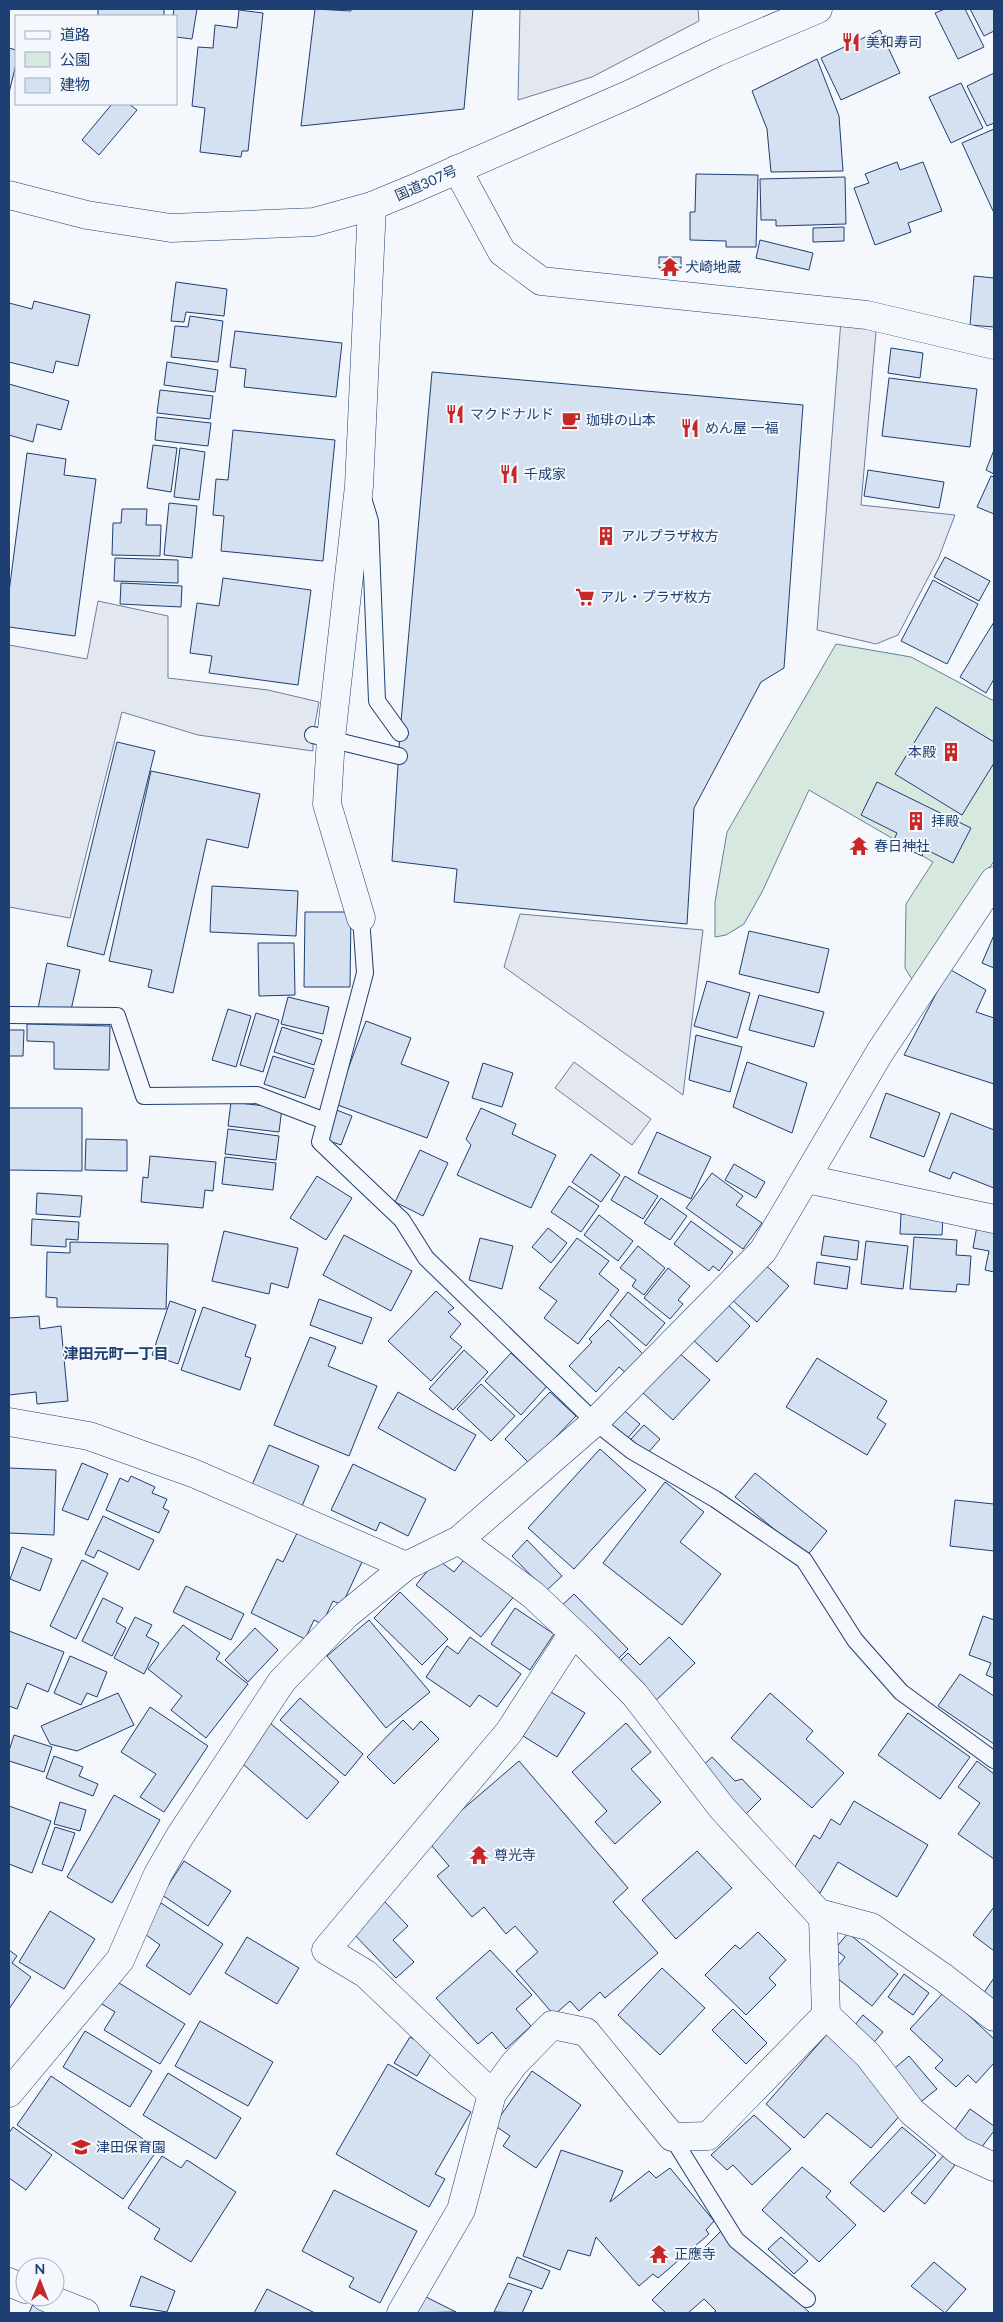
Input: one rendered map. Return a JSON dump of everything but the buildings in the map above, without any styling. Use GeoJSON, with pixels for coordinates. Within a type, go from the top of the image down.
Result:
{"type":"FeatureCollection","features":[{"type":"Feature","properties":{"kind":"main road","name":"国道307号"},"geometry":{"type":"LineString","coordinates":[[9,195],[87,215],[171,228],[314,222],[372,206],[630,94],[717,52],[818,9]]}},
{"type":"Feature","properties":{"kind":"main road"},"geometry":{"type":"LineString","coordinates":[[457,169],[502,252],[541,281],[867,315],[994,345]]}},
{"type":"Feature","properties":{"kind":"main road"},"geometry":{"type":"LineString","coordinates":[[362,918],[327,804],[322,737],[360,486],[372,206]]}},
{"type":"Feature","properties":{"kind":"main road"},"geometry":{"type":"LineString","coordinates":[[9,2093],[120,1960],[158,1874],[180,1836],[282,1681],[346,1615],[406,1566],[459,1540],[595,1422],[763,1251],[880,1052],[994,881]]}},
{"type":"Feature","properties":{"kind":"main road"},"geometry":{"type":"LineString","coordinates":[[807,1179],[994,1219]]}},
{"type":"Feature","properties":{"kind":"main road"},"geometry":{"type":"LineString","coordinates":[[9,1422],[90,1436],[193,1473],[406,1566]]}},
{"type":"Feature","properties":{"kind":"main road"},"geometry":{"type":"LineString","coordinates":[[459,1540],[533,1596],[636,1695],[722,1808],[823,1918],[826,2015],[868,2055],[912,2112],[959,2151],[994,2167]]}},
{"type":"Feature","properties":{"kind":"main road"},"geometry":{"type":"LineString","coordinates":[[492,2094],[366,1974],[326,1950],[509,1732],[573,1633]]}},
{"type":"Feature","properties":{"kind":"main road"},"geometry":{"type":"LineString","coordinates":[[819,1913],[870,1927],[994,2017]]}},
{"type":"Feature","properties":{"kind":"main road"},"geometry":{"type":"LineString","coordinates":[[401,2313],[461,2210],[492,2094],[514,2064],[552,2025],[586,2032],[672,2137],[708,2136],[826,2015]]}},
{"type":"Feature","properties":{"kind":"main road"},"geometry":{"type":"LineString","coordinates":[[65,2305],[86,2313]]}},
{"type":"Feature","properties":{"kind":"lane"},"geometry":{"type":"LineString","coordinates":[[360,486],[370,521],[378,701],[400,733]]}},
{"type":"Feature","properties":{"kind":"lane"},"geometry":{"type":"LineString","coordinates":[[322,737],[399,756]]}},
{"type":"Feature","properties":{"kind":"lane"},"geometry":{"type":"LineString","coordinates":[[362,918],[365,973],[324,1121],[320,1142],[402,1220],[426,1258],[595,1422],[632,1451],[715,1499],[804,1560],[854,1640],[902,1692],[994,1760]]}},
{"type":"Feature","properties":{"kind":"lane"},"geometry":{"type":"LineString","coordinates":[[9,1015],[118,1016],[144,1096],[257,1094],[324,1121]]}},
{"type":"Feature","properties":{"kind":"lane"},"geometry":{"type":"LineString","coordinates":[[672,2137],[736,2240],[807,2299]]}},
{"type":"Feature","properties":{"kind":"green space","name":"春日神社"},"geometry":{"type":"Polygon","coordinates":[[[836,644],[911,657],[994,701],[994,861],[913,981],[905,968],[906,904],[933,862],[809,790],[762,892],[744,924],[726,935],[715,937],[715,902],[727,832],[836,644]]]}},
{"type":"Feature","properties":{"kind":"shaded area"},"geometry":{"type":"Polygon","coordinates":[[[520,9],[698,9],[699,21],[592,77],[518,100],[520,9]]]}},
{"type":"Feature","properties":{"kind":"shaded area"},"geometry":{"type":"Polygon","coordinates":[[[841,320],[877,320],[861,505],[955,515],[939,557],[898,635],[876,644],[817,630],[841,320]]]}},
{"type":"Feature","properties":{"kind":"shaded area"},"geometry":{"type":"Polygon","coordinates":[[[98,601],[168,616],[168,678],[268,690],[319,702],[313,735],[313,751],[198,735],[122,712],[70,918],[9,907],[9,645],[87,659],[98,601]]]}},
{"type":"Feature","properties":{"kind":"shaded area"},"geometry":{"type":"Polygon","coordinates":[[[520,914],[703,930],[683,1095],[504,967],[520,914]]]}},
{"type":"Feature","properties":{"kind":"shaded area"},"geometry":{"type":"Polygon","coordinates":[[[574,1062],[651,1119],[632,1145],[555,1088],[574,1062]]]}},
{"type":"Feature","properties":{"kind":"place","name":"美和寿司"},"geometry":{"type":"Point","coordinates":[851,42]}},
{"type":"Feature","properties":{"kind":"place","name":"犬崎地蔵"},"geometry":{"type":"Point","coordinates":[670,267]}},
{"type":"Feature","properties":{"kind":"place","name":"マクドナルド"},"geometry":{"type":"Point","coordinates":[455,414]}},
{"type":"Feature","properties":{"kind":"place","name":"珈琲の山本"},"geometry":{"type":"Point","coordinates":[571,420]}},
{"type":"Feature","properties":{"kind":"place","name":"めん屋 一福"},"geometry":{"type":"Point","coordinates":[690,428]}},
{"type":"Feature","properties":{"kind":"place","name":"千成家"},"geometry":{"type":"Point","coordinates":[509,474]}},
{"type":"Feature","properties":{"kind":"place","name":"アルプラザ枚方"},"geometry":{"type":"Point","coordinates":[606,536]}},
{"type":"Feature","properties":{"kind":"place","name":"アル・プラザ枚方"},"geometry":{"type":"Point","coordinates":[585,597]}},
{"type":"Feature","properties":{"kind":"place","name":"本殿"},"geometry":{"type":"Point","coordinates":[951,752]}},
{"type":"Feature","properties":{"kind":"place","name":"拝殿"},"geometry":{"type":"Point","coordinates":[916,821]}},
{"type":"Feature","properties":{"kind":"place","name":"春日神社"},"geometry":{"type":"Point","coordinates":[859,846]}},
{"type":"Feature","properties":{"kind":"place","name":"尊光寺"},"geometry":{"type":"Point","coordinates":[479,1855]}},
{"type":"Feature","properties":{"kind":"place","name":"津田保育園"},"geometry":{"type":"Point","coordinates":[81,2147]}},
{"type":"Feature","properties":{"kind":"place","name":"正應寺"},"geometry":{"type":"Point","coordinates":[659,2254]}},
{"type":"Feature","properties":{"kind":"district","name":"津田元町一丁目"},"geometry":{"type":"Point","coordinates":[116,1354]}}]}
